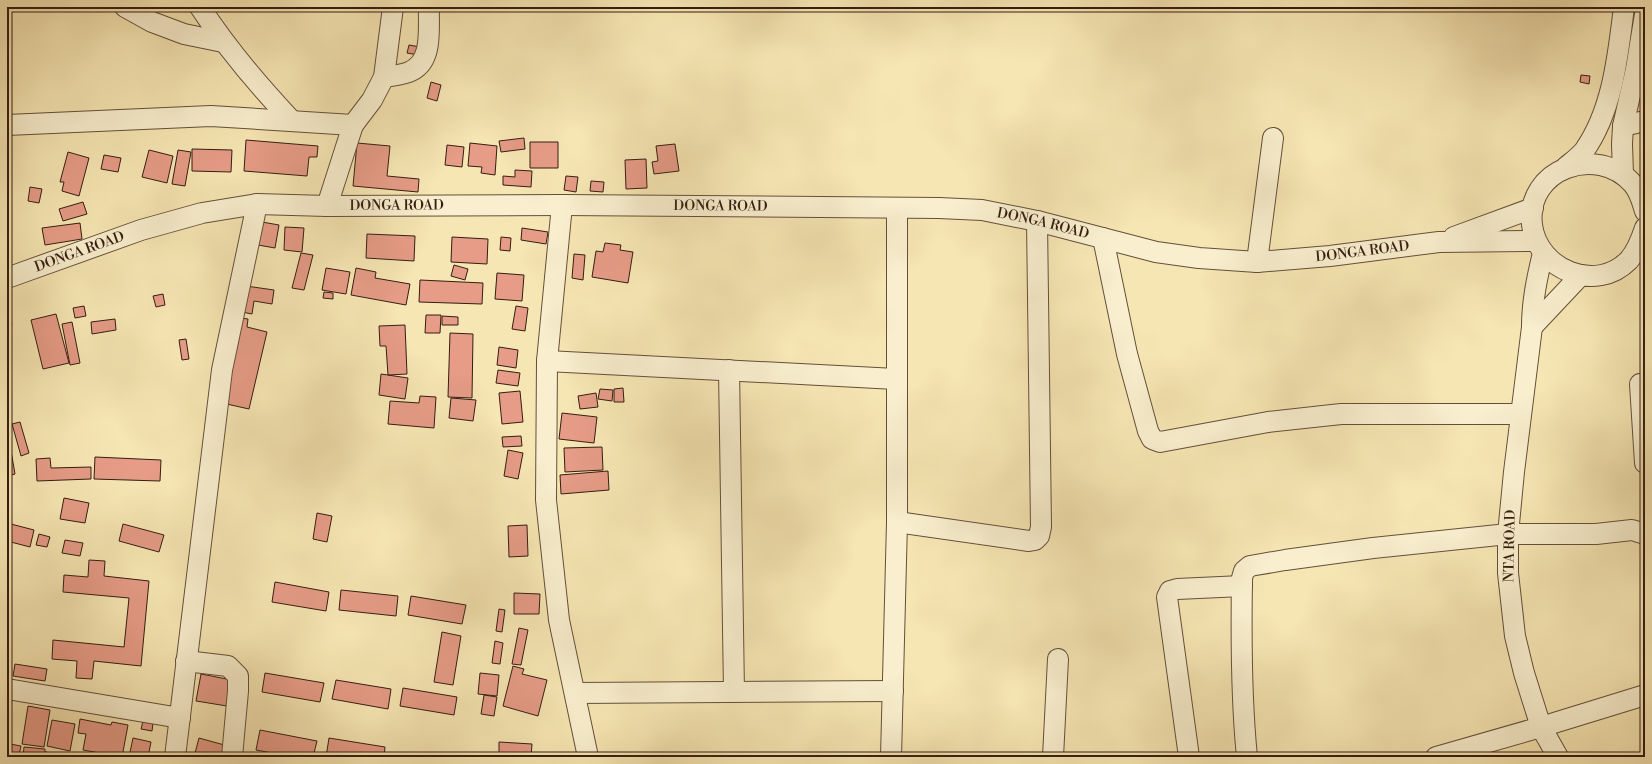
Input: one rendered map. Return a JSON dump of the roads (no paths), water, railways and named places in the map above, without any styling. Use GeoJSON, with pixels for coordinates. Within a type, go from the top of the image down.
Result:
{"type":"FeatureCollection","features":[{"type":"Feature","properties":{"kind":"street"},"geometry":{"type":"LineString","coordinates":[[125,7],[152,22],[184,34],[223,42]]}},
{"type":"Feature","properties":{"kind":"street"},"geometry":{"type":"LineString","coordinates":[[200,7],[223,42],[254,80],[292,121]]}},
{"type":"Feature","properties":{"kind":"street"},"geometry":{"type":"LineString","coordinates":[[327,206],[353,125],[372,100],[384,77],[393,7]]}},
{"type":"Feature","properties":{"kind":"street"},"geometry":{"type":"LineString","coordinates":[[384,77],[408,72],[420,65],[428,49],[428,7]]}},
{"type":"Feature","properties":{"kind":"street"},"geometry":{"type":"LineString","coordinates":[[1566,168],[1583,152],[1597,129],[1602,116],[1609,96],[1615,69],[1624,7]]}},
{"type":"Feature","properties":{"kind":"street"},"geometry":{"type":"LineString","coordinates":[[1623,174],[1623,126],[1636,70],[1645,14]]}},
{"type":"Feature","properties":{"kind":"street"},"geometry":{"type":"LineString","coordinates":[[7,125],[211,116],[353,125]]}},
{"type":"Feature","properties":{"kind":"street"},"geometry":{"type":"LineString","coordinates":[[1623,126],[1645,121]]}},
{"type":"Feature","properties":{"kind":"street"},"geometry":{"type":"LineString","coordinates":[[1257,262],[1273,138]]}},
{"type":"Feature","properties":{"kind":"street"},"geometry":{"type":"LineString","coordinates":[[1645,211],[1641,198],[1634,185],[1623,174],[1610,167],[1595,163],[1580,163],[1554,174],[1544,184],[1537,195],[1533,208],[1532,225],[1540,247],[1554,264],[1566,272],[1581,276],[1594,276],[1606,273],[1637,261],[1645,228]]}},
{"type":"Feature","properties":{"kind":"street"},"geometry":{"type":"LineString","coordinates":[[175,757],[222,370],[257,204]]}},
{"type":"Feature","properties":{"kind":"street","name":"DONGA ROAD"},"geometry":{"type":"LineString","coordinates":[[7,278],[141,230],[202,213],[257,204],[327,206],[562,205],[982,210],[1037,221],[1156,252],[1199,258],[1257,262],[1330,256],[1439,242]]}},
{"type":"Feature","properties":{"kind":"street"},"geometry":{"type":"LineString","coordinates":[[562,205],[547,361],[546,500],[559,620],[588,757]]}},
{"type":"Feature","properties":{"kind":"street"},"geometry":{"type":"LineString","coordinates":[[892,757],[897,522],[897,208]]}},
{"type":"Feature","properties":{"kind":"street"},"geometry":{"type":"LineString","coordinates":[[1439,242],[1533,208]]}},
{"type":"Feature","properties":{"kind":"street"},"geometry":{"type":"LineString","coordinates":[[897,522],[1029,541],[1035,540],[1039,536],[1041,527],[1037,221]]}},
{"type":"Feature","properties":{"kind":"street"},"geometry":{"type":"LineString","coordinates":[[1103,238],[1128,354],[1148,431],[1152,439],[1160,442],[1268,422],[1341,414],[1520,414]]}},
{"type":"Feature","properties":{"kind":"street"},"geometry":{"type":"LineString","coordinates":[[1439,242],[1540,247]]}},
{"type":"Feature","properties":{"kind":"street","name":"NTA ROAD"},"geometry":{"type":"LineString","coordinates":[[1540,247],[1532,310],[1532,327],[1520,414],[1508,534],[1508,573],[1515,636],[1524,673],[1541,727],[1558,757]]}},
{"type":"Feature","properties":{"kind":"street"},"geometry":{"type":"LineString","coordinates":[[1532,327],[1581,276]]}},
{"type":"Feature","properties":{"kind":"street"},"geometry":{"type":"LineString","coordinates":[[547,361],[896,378]]}},
{"type":"Feature","properties":{"kind":"street"},"geometry":{"type":"LineString","coordinates":[[730,370],[734,692]]}},
{"type":"Feature","properties":{"kind":"street"},"geometry":{"type":"LineString","coordinates":[[1640,384],[1645,463]]}},
{"type":"Feature","properties":{"kind":"street"},"geometry":{"type":"LineString","coordinates":[[1247,757],[1244,728],[1241,644],[1242,586],[1244,571],[1250,566],[1373,548],[1508,534],[1596,534],[1632,530],[1645,534]]}},
{"type":"Feature","properties":{"kind":"street"},"geometry":{"type":"LineString","coordinates":[[1189,757],[1167,597],[1170,591],[1177,589],[1242,586]]}},
{"type":"Feature","properties":{"kind":"street"},"geometry":{"type":"LineString","coordinates":[[1053,757],[1058,659]]}},
{"type":"Feature","properties":{"kind":"street"},"geometry":{"type":"LineString","coordinates":[[186,661],[228,666],[238,676],[232,757]]}},
{"type":"Feature","properties":{"kind":"street"},"geometry":{"type":"LineString","coordinates":[[7,689],[180,718]]}},
{"type":"Feature","properties":{"kind":"street"},"geometry":{"type":"LineString","coordinates":[[575,693],[893,691]]}},
{"type":"Feature","properties":{"kind":"street"},"geometry":{"type":"LineString","coordinates":[[1436,757],[1541,727],[1645,694]]}}]}
